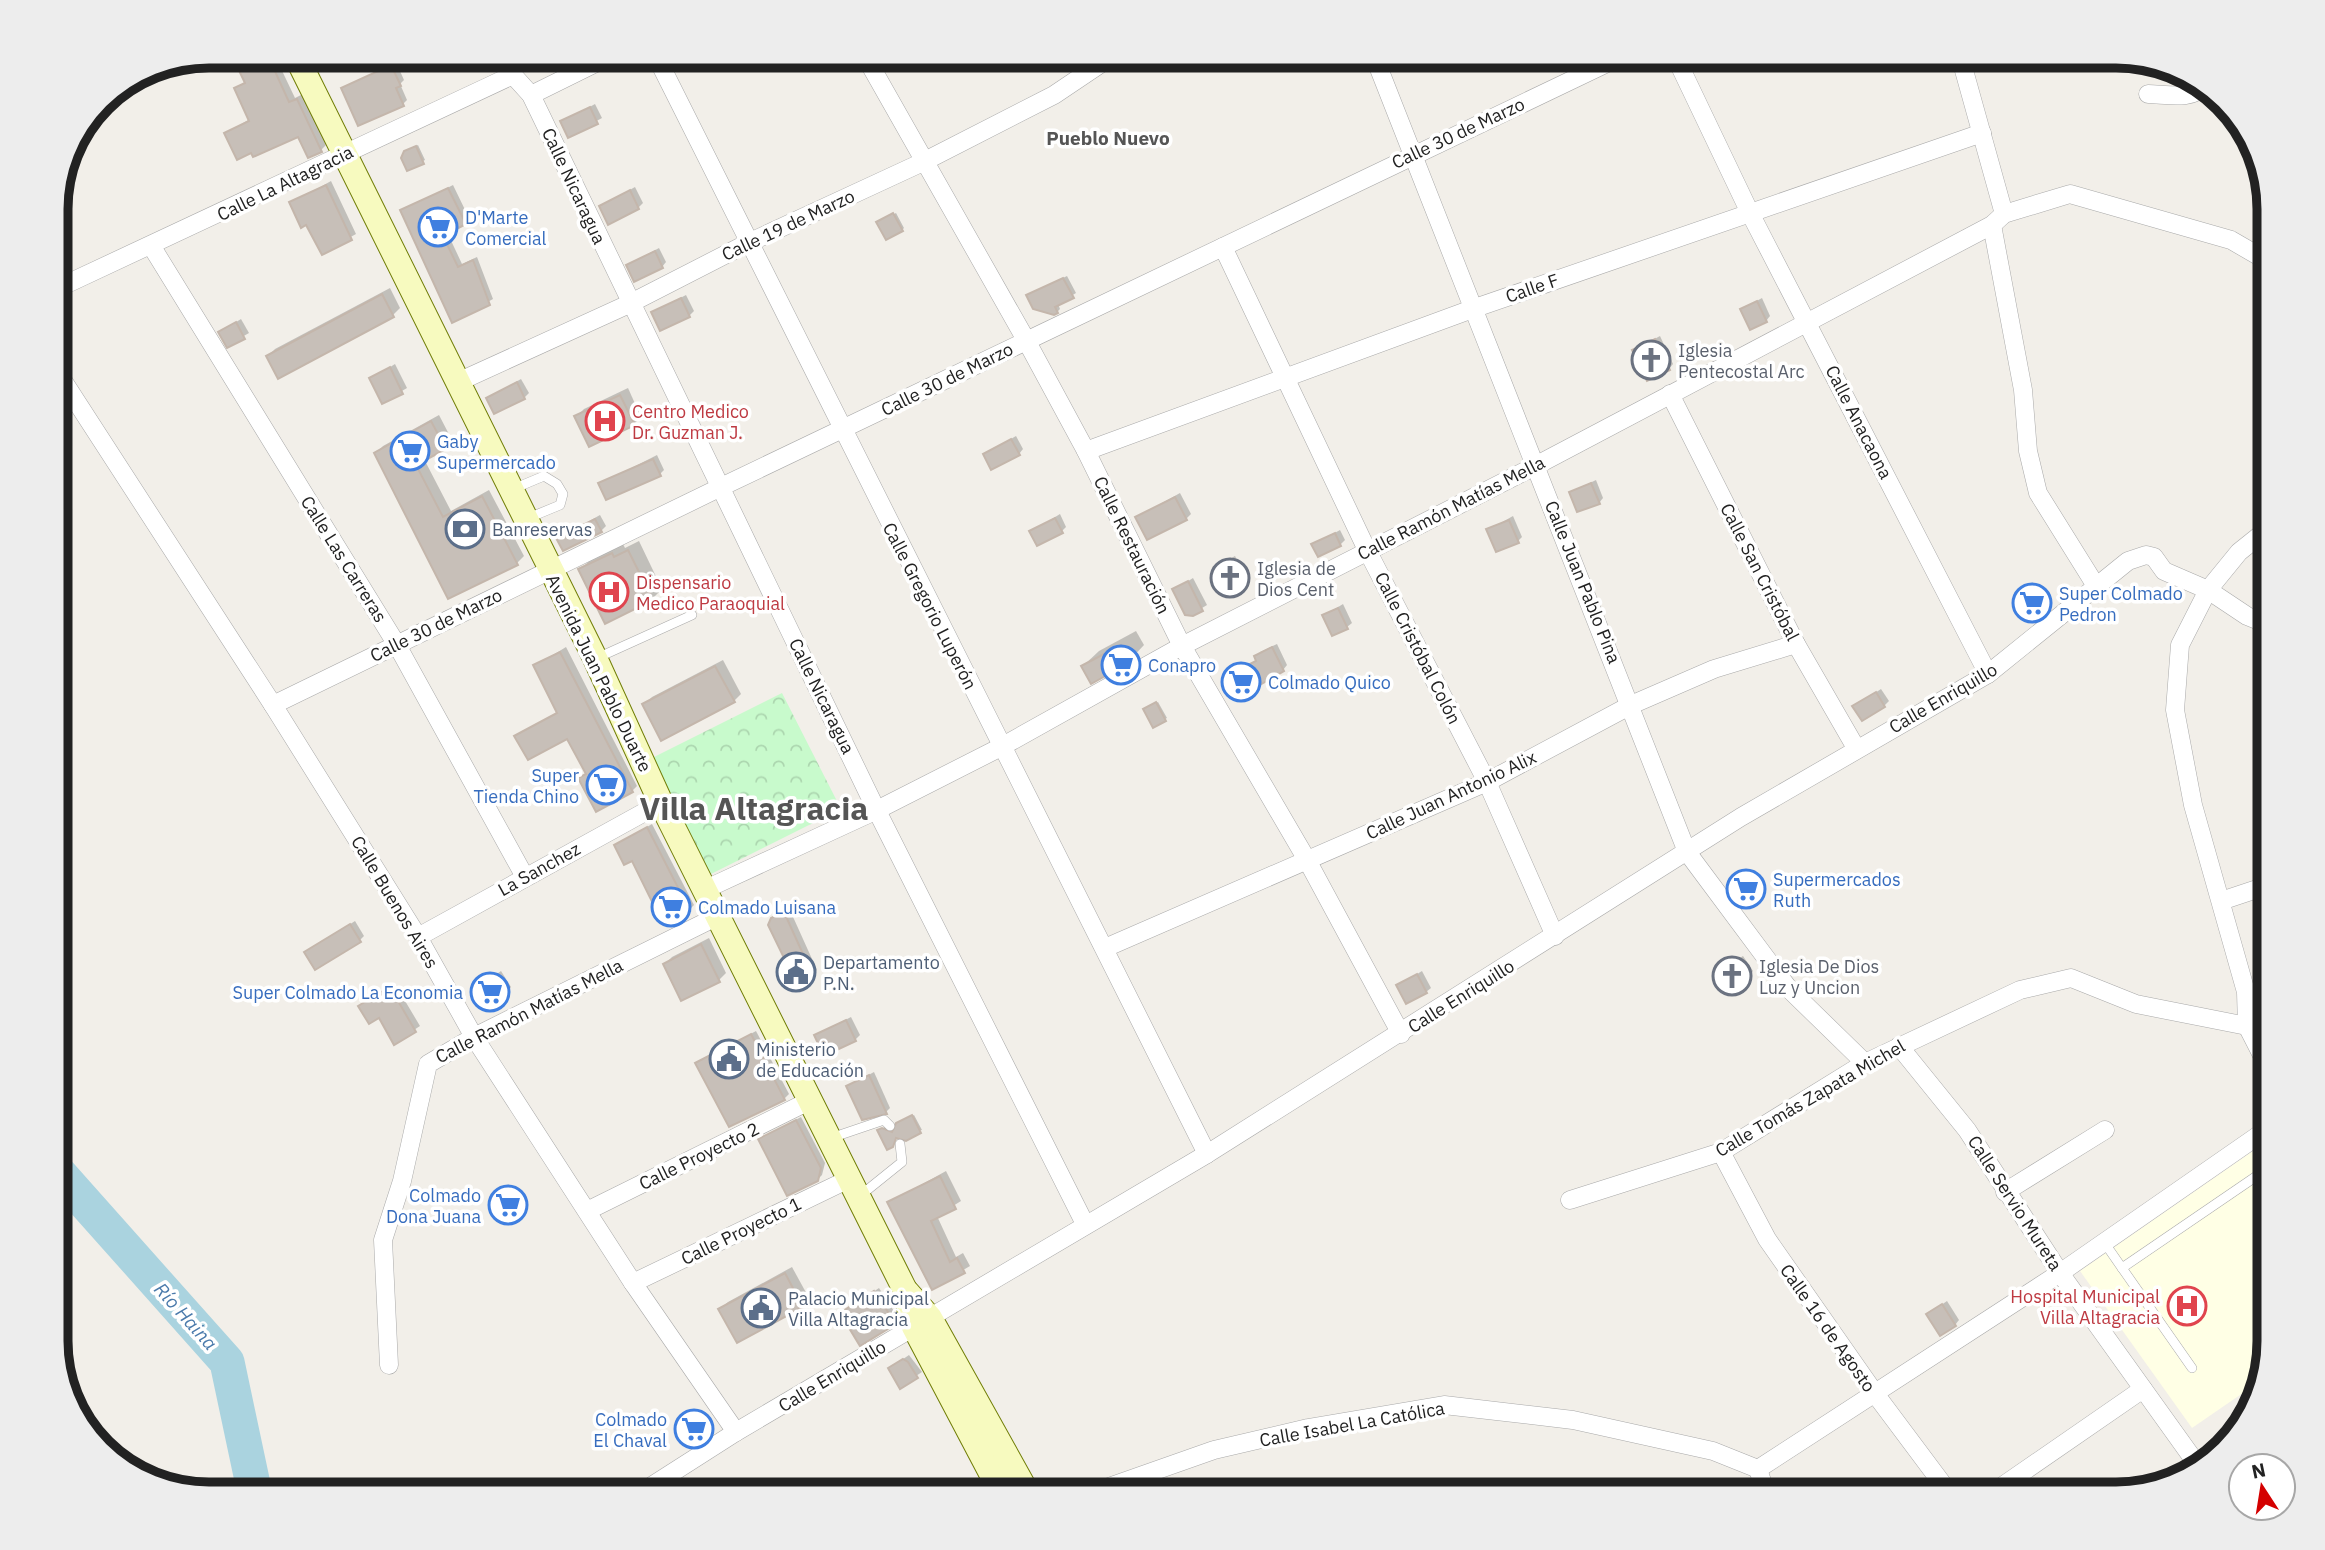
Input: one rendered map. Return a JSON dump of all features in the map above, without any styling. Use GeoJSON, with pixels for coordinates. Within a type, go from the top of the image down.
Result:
{"type":"FeatureCollection","features":[{"type":"Feature","properties":{"kind":"main road","name":"Avenida Juan Pablo Duarte"},"geometry":{"type":"LineString","coordinates":[[302,68],[595,658],[661,803],[922,1323],[996,1482]]}},
{"type":"Feature","properties":{"kind":"main road","name":"Avenida Juan Pablo Duarte"},"geometry":{"type":"LineString","coordinates":[[922,1323],[1021,1482]]}},
{"type":"Feature","properties":{"kind":"street","name":"Calle Nicaragua"},"geometry":{"type":"LineString","coordinates":[[510,68],[531,95],[629,304],[877,810],[1085,1224]]}},
{"type":"Feature","properties":{"kind":"street"},"geometry":{"type":"LineString","coordinates":[[531,95],[586,68]]}},
{"type":"Feature","properties":{"kind":"street","name":"Calle Gregorio Luperón"},"geometry":{"type":"LineString","coordinates":[[662,68],[1207,1154]]}},
{"type":"Feature","properties":{"kind":"street","name":"Calle Restauración"},"geometry":{"type":"LineString","coordinates":[[872,68],[1086,451],[1182,646],[1307,860],[1402,1034]]}},
{"type":"Feature","properties":{"kind":"street","name":"Calle 19 de Marzo"},"geometry":{"type":"LineString","coordinates":[[458,382],[629,304],[748,243],[923,162],[1054,95],[1094,68]]}},
{"type":"Feature","properties":{"kind":"street","name":"Calle Juan Pablo Pina"},"geometry":{"type":"LineString","coordinates":[[1379,68],[1687,852],[1789,989],[1865,1063]]}},
{"type":"Feature","properties":{"kind":"street","name":"Calle 30 de Marzo"},"geometry":{"type":"LineString","coordinates":[[273,705],[550,569],[1596,68]]}},
{"type":"Feature","properties":{"kind":"street","name":"Calle Anacaona"},"geometry":{"type":"LineString","coordinates":[[1681,68],[1750,213],[1988,674]]}},
{"type":"Feature","properties":{"kind":"street"},"geometry":{"type":"LineString","coordinates":[[1963,68],[1982,133],[1998,219],[2023,390],[2028,451],[2038,493],[2096,586]]}},
{"type":"Feature","properties":{"kind":"street","name":"Calle La Altagracia"},"geometry":{"type":"LineString","coordinates":[[69,283],[152,247],[513,75]]}},
{"type":"Feature","properties":{"kind":"street"},"geometry":{"type":"LineString","coordinates":[[2148,94],[2196,93]]}},
{"type":"Feature","properties":{"kind":"street","name":"Calle F"},"geometry":{"type":"LineString","coordinates":[[1086,451],[1475,308],[1982,133]]}},
{"type":"Feature","properties":{"kind":"street","name":"Calle Ramón Matías Mella"},"geometry":{"type":"LineString","coordinates":[[706,889],[877,810],[1001,747],[1182,646],[1537,465],[1998,219],[2070,194],[2231,240],[2257,255]]}},
{"type":"Feature","properties":{"kind":"street","name":"Calle Las Carreras"},"geometry":{"type":"LineString","coordinates":[[152,247],[397,645],[525,877]]}},
{"type":"Feature","properties":{"kind":"street","name":"Calle Cristóbal Colón"},"geometry":{"type":"LineString","coordinates":[[1223,247],[1367,550],[1487,782],[1555,936]]}},
{"type":"Feature","properties":{"kind":"street","name":"Calle Buenos Aires"},"geometry":{"type":"LineString","coordinates":[[69,390],[273,705],[418,937],[474,1037],[589,1210],[633,1283],[736,1432]]}},
{"type":"Feature","properties":{"kind":"street","name":"Calle San Cristóbal"},"geometry":{"type":"LineString","coordinates":[[1670,394],[1796,644],[1856,748]]}},
{"type":"Feature","properties":{"kind":"street"},"geometry":{"type":"LineString","coordinates":[[2257,538],[2239,552],[2208,590],[2180,645],[2175,710],[2193,805],[2246,992],[2247,1026],[2257,1046]]}},
{"type":"Feature","properties":{"kind":"street","name":"Calle Enriquillo"},"geometry":{"type":"LineString","coordinates":[[658,1482],[736,1432],[1207,1154],[1856,748],[1988,674],[2127,561],[2146,555],[2154,557],[2165,571],[2208,590],[2257,620]]}},
{"type":"Feature","properties":{"kind":"street","name":"Calle Juan Antonio Alix"},"geometry":{"type":"LineString","coordinates":[[1105,948],[1487,782],[1631,705],[1714,668],[1796,644]]}},
{"type":"Feature","properties":{"kind":"street","name":"La Sanchez"},"geometry":{"type":"LineString","coordinates":[[418,937],[661,803]]}},
{"type":"Feature","properties":{"kind":"street"},"geometry":{"type":"LineString","coordinates":[[2221,901],[2257,890]]}},
{"type":"Feature","properties":{"kind":"street","name":"Calle Ramón Matías Mella"},"geometry":{"type":"LineString","coordinates":[[389,1365],[383,1240],[402,1181],[428,1064],[474,1037],[718,916]]}},
{"type":"Feature","properties":{"kind":"street","name":"Calle Tomás Zapata Michel"},"geometry":{"type":"LineString","coordinates":[[1570,1200],[1721,1152],[1865,1063],[2020,990],[2071,978],[2136,1004],[2247,1026]]}},
{"type":"Feature","properties":{"kind":"street","name":"Calle Servio Mureta"},"geometry":{"type":"LineString","coordinates":[[1899,1046],[1967,1130],[2060,1273],[2193,1458]]}},
{"type":"Feature","properties":{"kind":"street","name":"Calle Proyecto 2"},"geometry":{"type":"LineString","coordinates":[[589,1210],[809,1101]]}},
{"type":"Feature","properties":{"kind":"street"},"geometry":{"type":"LineString","coordinates":[[2005,1192],[2105,1130]]}},
{"type":"Feature","properties":{"kind":"street"},"geometry":{"type":"LineString","coordinates":[[1762,1482],[1758,1469],[1876,1395],[2060,1273],[2257,1136]]}},
{"type":"Feature","properties":{"kind":"street","name":"Calle 16 de Agosto"},"geometry":{"type":"LineString","coordinates":[[1721,1152],[1767,1239],[1876,1395],[1941,1482]]}},
{"type":"Feature","properties":{"kind":"street","name":"Calle Proyecto 1"},"geometry":{"type":"LineString","coordinates":[[633,1283],[854,1188]]}},
{"type":"Feature","properties":{"kind":"street"},"geometry":{"type":"LineString","coordinates":[[2008,1482],[2143,1389]]}},
{"type":"Feature","properties":{"kind":"street","name":"Calle Isabel La Católica"},"geometry":{"type":"LineString","coordinates":[[1123,1482],[1214,1450],[1308,1428],[1444,1405],[1573,1420],[1713,1451],[1758,1469]]}},
{"type":"Feature","properties":{"kind":"lane"},"geometry":{"type":"LineString","coordinates":[[512,490],[544,476],[557,484],[563,494],[560,505],[525,519]]}},
{"type":"Feature","properties":{"kind":"lane"},"geometry":{"type":"LineString","coordinates":[[595,658],[692,615]]}},
{"type":"Feature","properties":{"kind":"lane"},"geometry":{"type":"LineString","coordinates":[[829,1138],[884,1120],[890,1126]]}},
{"type":"Feature","properties":{"kind":"lane"},"geometry":{"type":"LineString","coordinates":[[2252,1139],[2257,1146]]}},
{"type":"Feature","properties":{"kind":"lane"},"geometry":{"type":"LineString","coordinates":[[854,1188],[902,1162],[900,1144]]}},
{"type":"Feature","properties":{"kind":"lane"},"geometry":{"type":"LineString","coordinates":[[2122,1268],[2257,1176]]}},
{"type":"Feature","properties":{"kind":"lane"},"geometry":{"type":"LineString","coordinates":[[2103,1241],[2192,1368]]}},
{"type":"Feature","properties":{"kind":"shaded area","name":"Hospital Municipal Villa Altagracia"},"geometry":{"type":"Polygon","coordinates":[[[2257,1148],[2257,1340],[2256,1359],[2247,1390],[2192,1428],[2080,1271],[2257,1148]]]}},
{"type":"Feature","properties":{"kind":"green space"},"geometry":{"type":"Polygon","coordinates":[[[782,693],[841,809],[711,874],[652,758],[782,693]]]}},
{"type":"Feature","properties":{"kind":"building"},"geometry":{"type":"Polygon","coordinates":[[[238,68],[273,68],[289,102],[297,99],[322,152],[308,158],[298,137],[253,157],[251,153],[237,160],[224,133],[249,121],[234,88],[245,83],[238,68]]]}},
{"type":"Feature","properties":{"kind":"building"},"geometry":{"type":"Polygon","coordinates":[[[384,68],[392,68],[401,86],[396,88],[404,106],[358,126],[341,88],[384,68]]]}},
{"type":"Feature","properties":{"kind":"building"},"geometry":{"type":"Polygon","coordinates":[[[590,107],[598,124],[568,138],[560,121],[590,107]]]}},
{"type":"Feature","properties":{"kind":"building"},"geometry":{"type":"Polygon","coordinates":[[[416,146],[424,164],[407,171],[401,158],[404,151],[416,146]]]}},
{"type":"Feature","properties":{"kind":"building"},"geometry":{"type":"Polygon","coordinates":[[[326,185],[352,240],[322,255],[306,225],[301,228],[289,202],[326,185]]]}},
{"type":"Feature","properties":{"kind":"building"},"geometry":{"type":"Polygon","coordinates":[[[448,188],[466,224],[443,236],[458,267],[473,260],[490,305],[452,323],[400,210],[448,188]]]}},
{"type":"Feature","properties":{"kind":"building"},"geometry":{"type":"Polygon","coordinates":[[[630,190],[639,209],[608,225],[599,206],[630,190]]]}},
{"type":"Feature","properties":{"kind":"building"},"geometry":{"type":"Polygon","coordinates":[[[893,213],[903,231],[886,240],[876,222],[893,213]]]}},
{"type":"Feature","properties":{"kind":"building"},"geometry":{"type":"Polygon","coordinates":[[[655,251],[663,268],[634,282],[626,265],[655,251]]]}},
{"type":"Feature","properties":{"kind":"building"},"geometry":{"type":"Polygon","coordinates":[[[1063,278],[1074,298],[1055,307],[1058,313],[1054,315],[1033,309],[1026,295],[1063,278]]]}},
{"type":"Feature","properties":{"kind":"building"},"geometry":{"type":"Polygon","coordinates":[[[382,294],[394,317],[278,379],[266,356],[382,294]]]}},
{"type":"Feature","properties":{"kind":"building"},"geometry":{"type":"Polygon","coordinates":[[[681,298],[690,317],[660,331],[651,312],[681,298]]]}},
{"type":"Feature","properties":{"kind":"building"},"geometry":{"type":"Polygon","coordinates":[[[1757,301],[1767,322],[1750,330],[1740,309],[1757,301]]]}},
{"type":"Feature","properties":{"kind":"building"},"geometry":{"type":"Polygon","coordinates":[[[236,322],[245,339],[227,348],[218,332],[236,322]]]}},
{"type":"Feature","properties":{"kind":"building","name":"Iglesia Pentecostal Arc"},"geometry":{"type":"Polygon","coordinates":[[[1655,339],[1670,370],[1647,381],[1632,350],[1655,339]]]}},
{"type":"Feature","properties":{"kind":"building"},"geometry":{"type":"Polygon","coordinates":[[[390,367],[403,394],[382,404],[369,378],[390,367]]]}},
{"type":"Feature","properties":{"kind":"building"},"geometry":{"type":"Polygon","coordinates":[[[517,382],[525,399],[494,414],[486,398],[517,382]]]}},
{"type":"Feature","properties":{"kind":"building","name":"Centro Medico Dr. Guzman J."},"geometry":{"type":"Polygon","coordinates":[[[620,395],[635,425],[589,447],[574,416],[620,395]]]}},
{"type":"Feature","properties":{"kind":"building"},"geometry":{"type":"Polygon","coordinates":[[[431,421],[446,449],[416,465],[443,517],[482,496],[518,565],[448,599],[374,453],[431,421]]]}},
{"type":"Feature","properties":{"kind":"building"},"geometry":{"type":"Polygon","coordinates":[[[1011,439],[1020,455],[991,470],[983,454],[1011,439]]]}},
{"type":"Feature","properties":{"kind":"building"},"geometry":{"type":"Polygon","coordinates":[[[653,459],[661,476],[606,500],[598,483],[653,459]]]}},
{"type":"Feature","properties":{"kind":"building"},"geometry":{"type":"Polygon","coordinates":[[[1591,483],[1600,504],[1577,512],[1569,492],[1591,483]]]}},
{"type":"Feature","properties":{"kind":"building"},"geometry":{"type":"Polygon","coordinates":[[[1175,497],[1187,520],[1147,540],[1135,517],[1175,497]]]}},
{"type":"Feature","properties":{"kind":"building"},"geometry":{"type":"Polygon","coordinates":[[[1055,518],[1063,533],[1037,546],[1029,531],[1055,518]]]}},
{"type":"Feature","properties":{"kind":"building"},"geometry":{"type":"Polygon","coordinates":[[[595,519],[602,532],[563,551],[556,538],[595,519]]]}},
{"type":"Feature","properties":{"kind":"building"},"geometry":{"type":"Polygon","coordinates":[[[1509,520],[1519,543],[1496,552],[1486,529],[1509,520]]]}},
{"type":"Feature","properties":{"kind":"building"},"geometry":{"type":"Polygon","coordinates":[[[1335,533],[1341,546],[1318,557],[1311,544],[1335,533]]]}},
{"type":"Feature","properties":{"kind":"building"},"geometry":{"type":"Polygon","coordinates":[[[628,550],[653,600],[605,624],[578,569],[612,553],[614,557],[628,550]]]}},
{"type":"Feature","properties":{"kind":"building","name":"Iglesia de Dios Cent"},"geometry":{"type":"Polygon","coordinates":[[[1230,559],[1245,588],[1229,596],[1214,567],[1230,559]]]}},
{"type":"Feature","properties":{"kind":"building"},"geometry":{"type":"Polygon","coordinates":[[[1188,581],[1203,611],[1193,616],[1185,615],[1172,589],[1188,581]]]}},
{"type":"Feature","properties":{"kind":"building"},"geometry":{"type":"Polygon","coordinates":[[[1338,608],[1348,629],[1332,636],[1322,615],[1338,608]]]}},
{"type":"Feature","properties":{"kind":"building"},"geometry":{"type":"Polygon","coordinates":[[[1121,645],[1130,662],[1091,684],[1081,666],[1121,645]]]}},
{"type":"Feature","properties":{"kind":"building"},"geometry":{"type":"Polygon","coordinates":[[[1272,647],[1284,671],[1237,698],[1226,676],[1256,661],[1254,656],[1272,647]]]}},
{"type":"Feature","properties":{"kind":"building"},"geometry":{"type":"Polygon","coordinates":[[[560,652],[633,792],[596,812],[578,778],[586,774],[567,739],[528,760],[514,736],[557,713],[533,665],[560,652]]]}},
{"type":"Feature","properties":{"kind":"building"},"geometry":{"type":"Polygon","coordinates":[[[715,666],[735,702],[661,741],[642,704],[715,666]]]}},
{"type":"Feature","properties":{"kind":"building"},"geometry":{"type":"Polygon","coordinates":[[[1876,692],[1885,707],[1862,721],[1852,706],[1876,692]]]}},
{"type":"Feature","properties":{"kind":"building"},"geometry":{"type":"Polygon","coordinates":[[[1156,702],[1166,721],[1153,728],[1143,709],[1156,702]]]}},
{"type":"Feature","properties":{"kind":"building"},"geometry":{"type":"Polygon","coordinates":[[[647,827],[690,911],[663,924],[632,861],[624,865],[614,845],[647,827]]]}},
{"type":"Feature","properties":{"kind":"building","name":"Supermercados Ruth"},"geometry":{"type":"Polygon","coordinates":[[[1750,873],[1762,892],[1741,904],[1730,885],[1750,873]]]}},
{"type":"Feature","properties":{"kind":"building"},"geometry":{"type":"Polygon","coordinates":[[[784,912],[813,976],[788,989],[778,968],[787,964],[768,925],[771,918],[784,912]]]}},
{"type":"Feature","properties":{"kind":"building"},"geometry":{"type":"Polygon","coordinates":[[[350,924],[361,942],[315,970],[304,952],[350,924]]]}},
{"type":"Feature","properties":{"kind":"building"},"geometry":{"type":"Polygon","coordinates":[[[701,944],[720,982],[681,1001],[663,964],[701,944]]]}},
{"type":"Feature","properties":{"kind":"building","name":"Iglesia De Dios Luz y Uncion"},"geometry":{"type":"Polygon","coordinates":[[[1738,959],[1750,977],[1726,993],[1714,974],[1738,959]]]}},
{"type":"Feature","properties":{"kind":"building"},"geometry":{"type":"Polygon","coordinates":[[[1417,974],[1427,993],[1406,1004],[1396,985],[1417,974]]]}},
{"type":"Feature","properties":{"kind":"building","name":"Super Colmado La Economia"},"geometry":{"type":"Polygon","coordinates":[[[496,975],[508,993],[483,1008],[472,990],[496,975]]]}},
{"type":"Feature","properties":{"kind":"building"},"geometry":{"type":"Polygon","coordinates":[[[390,987],[416,1032],[394,1045],[379,1018],[369,1024],[358,1006],[390,987]]]}},
{"type":"Feature","properties":{"kind":"building"},"geometry":{"type":"Polygon","coordinates":[[[846,1020],[856,1041],[824,1056],[814,1035],[846,1020]]]}},
{"type":"Feature","properties":{"kind":"building"},"geometry":{"type":"Polygon","coordinates":[[[751,1034],[785,1100],[729,1127],[695,1063],[751,1034]]]}},
{"type":"Feature","properties":{"kind":"building"},"geometry":{"type":"Polygon","coordinates":[[[869,1075],[887,1114],[862,1120],[846,1086],[869,1075]]]}},
{"type":"Feature","properties":{"kind":"building"},"geometry":{"type":"Polygon","coordinates":[[[912,1115],[921,1133],[906,1141],[896,1138],[893,1147],[887,1150],[877,1130],[882,1128],[892,1132],[896,1123],[912,1115]]]}},
{"type":"Feature","properties":{"kind":"building"},"geometry":{"type":"Polygon","coordinates":[[[796,1120],[821,1168],[818,1181],[787,1196],[758,1139],[796,1120]]]}},
{"type":"Feature","properties":{"kind":"building"},"geometry":{"type":"Polygon","coordinates":[[[940,1176],[956,1209],[931,1221],[950,1262],[957,1258],[965,1273],[932,1290],[887,1202],[940,1176]]]}},
{"type":"Feature","properties":{"kind":"building","name":"Colmado Dona Juana"},"geometry":{"type":"Polygon","coordinates":[[[516,1192],[524,1205],[501,1219],[493,1206],[516,1192]]]}},
{"type":"Feature","properties":{"kind":"building","name":"Palacio Municipal Villa Altagracia"},"geometry":{"type":"Polygon","coordinates":[[[785,1273],[803,1307],[737,1343],[718,1309],[785,1273]]]}},
{"type":"Feature","properties":{"kind":"building"},"geometry":{"type":"Polygon","coordinates":[[[874,1291],[896,1324],[860,1346],[840,1313],[874,1291]]]}},
{"type":"Feature","properties":{"kind":"building"},"geometry":{"type":"Polygon","coordinates":[[[1942,1304],[1956,1326],[1940,1336],[1926,1314],[1942,1304]]]}},
{"type":"Feature","properties":{"kind":"building"},"geometry":{"type":"Polygon","coordinates":[[[903,1359],[918,1378],[900,1389],[888,1368],[903,1359]]]}},
{"type":"Feature","properties":{"kind":"building","name":"Colmado El Chaval"},"geometry":{"type":"Polygon","coordinates":[[[698,1416],[707,1433],[689,1441],[681,1425],[698,1416]]]}},
{"type":"Feature","properties":{"kind":"waterway","name":"Río Haina"},"geometry":{"type":"LineString","coordinates":[[69,1185],[227,1362],[252,1482]]}},
{"type":"Feature","properties":{"kind":"place","name":"D'Marte Comercial"},"geometry":{"type":"Point","coordinates":[438,227]}},
{"type":"Feature","properties":{"kind":"place","name":"Iglesia Pentecostal Arc"},"geometry":{"type":"Point","coordinates":[1651,360]}},
{"type":"Feature","properties":{"kind":"place","name":"Centro Medico Dr. Guzman J."},"geometry":{"type":"Point","coordinates":[605,421]}},
{"type":"Feature","properties":{"kind":"place","name":"Gaby Supermercado"},"geometry":{"type":"Point","coordinates":[410,451]}},
{"type":"Feature","properties":{"kind":"place","name":"Banreservas"},"geometry":{"type":"Point","coordinates":[465,529]}},
{"type":"Feature","properties":{"kind":"place","name":"Iglesia de Dios Cent"},"geometry":{"type":"Point","coordinates":[1230,578]}},
{"type":"Feature","properties":{"kind":"place","name":"Dispensario Medico Paraoquial"},"geometry":{"type":"Point","coordinates":[609,592]}},
{"type":"Feature","properties":{"kind":"place","name":"Super Colmado Pedron"},"geometry":{"type":"Point","coordinates":[2032,603]}},
{"type":"Feature","properties":{"kind":"place","name":"Conapro"},"geometry":{"type":"Point","coordinates":[1121,665]}},
{"type":"Feature","properties":{"kind":"place","name":"Colmado Quico"},"geometry":{"type":"Point","coordinates":[1241,682]}},
{"type":"Feature","properties":{"kind":"place","name":"Super Tienda Chino"},"geometry":{"type":"Point","coordinates":[606,785]}},
{"type":"Feature","properties":{"kind":"place","name":"Supermercados Ruth"},"geometry":{"type":"Point","coordinates":[1746,889]}},
{"type":"Feature","properties":{"kind":"place","name":"Colmado Luisana"},"geometry":{"type":"Point","coordinates":[671,907]}},
{"type":"Feature","properties":{"kind":"place","name":"Departamento P.N."},"geometry":{"type":"Point","coordinates":[796,972]}},
{"type":"Feature","properties":{"kind":"place","name":"Iglesia De Dios Luz y Uncion"},"geometry":{"type":"Point","coordinates":[1732,976]}},
{"type":"Feature","properties":{"kind":"place","name":"Super Colmado La Economia"},"geometry":{"type":"Point","coordinates":[490,992]}},
{"type":"Feature","properties":{"kind":"place","name":"Ministerio de Educación"},"geometry":{"type":"Point","coordinates":[729,1059]}},
{"type":"Feature","properties":{"kind":"place","name":"Colmado Dona Juana"},"geometry":{"type":"Point","coordinates":[508,1205]}},
{"type":"Feature","properties":{"kind":"place","name":"Hospital Municipal Villa Altagracia"},"geometry":{"type":"Point","coordinates":[2187,1306]}},
{"type":"Feature","properties":{"kind":"place","name":"Palacio Municipal Villa Altagracia"},"geometry":{"type":"Point","coordinates":[761,1308]}},
{"type":"Feature","properties":{"kind":"place","name":"Colmado El Chaval"},"geometry":{"type":"Point","coordinates":[694,1429]}},
{"type":"Feature","properties":{"kind":"district","name":"Pueblo Nuevo"},"geometry":{"type":"Point","coordinates":[1108,138]}},
{"type":"Feature","properties":{"kind":"district","name":"Villa Altagracia"},"geometry":{"type":"Point","coordinates":[754,808]}}]}
